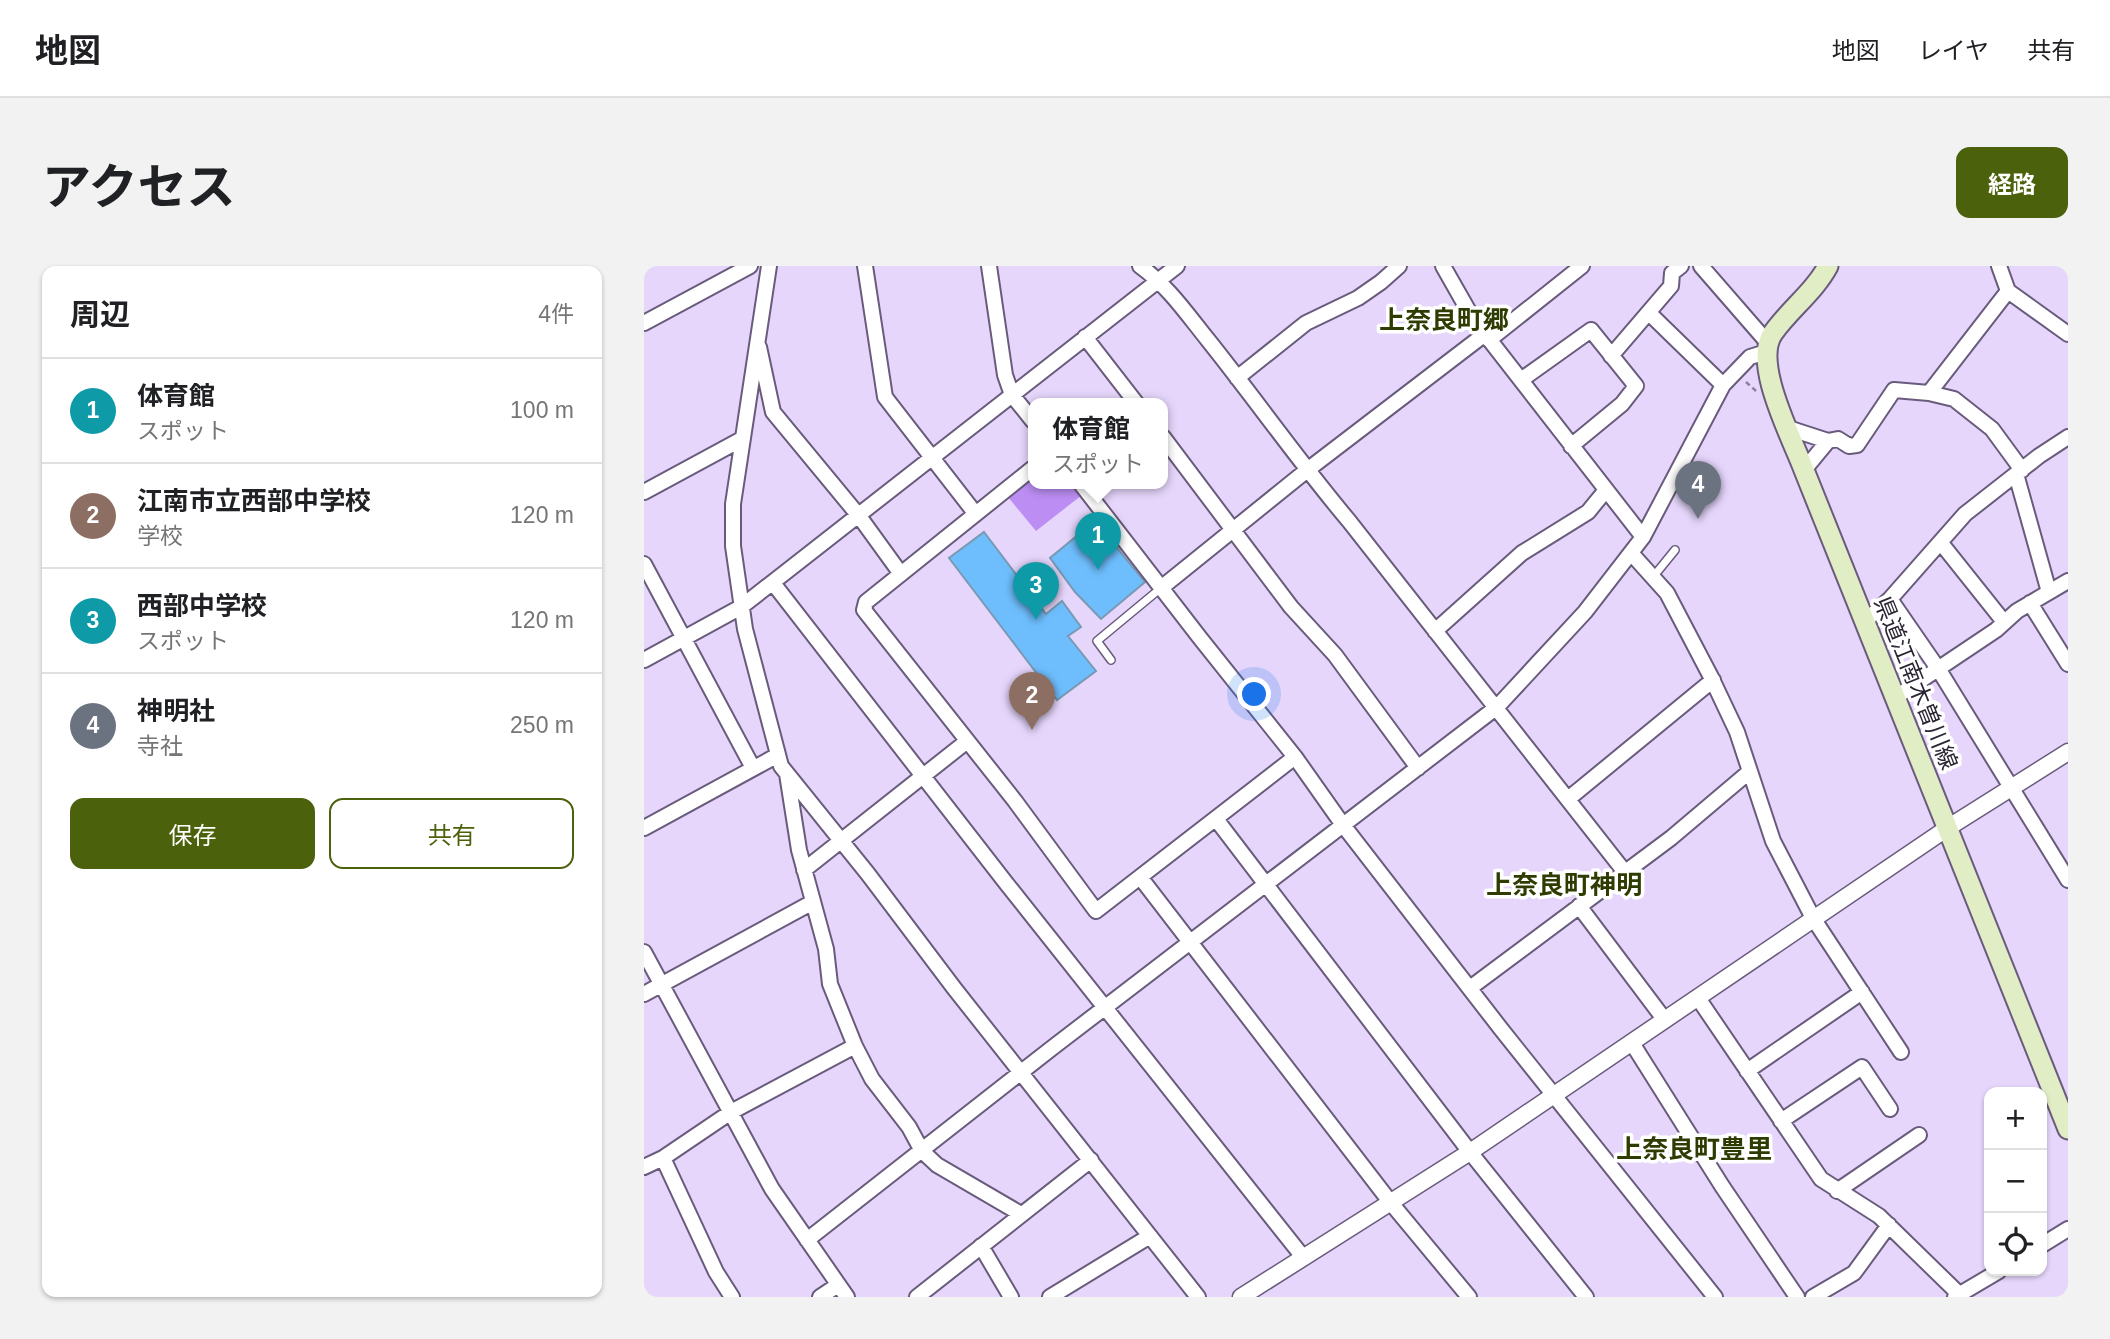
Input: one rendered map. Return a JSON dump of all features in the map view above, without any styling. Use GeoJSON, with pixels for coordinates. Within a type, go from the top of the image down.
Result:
{"type":"FeatureCollection","features":[{"type":"Feature","properties":{"kind":"main road"},"geometry":{"type":"LineString","coordinates":[[1767,348],[1774,331],[1819,281],[1828,266]]}},
{"type":"Feature","properties":{"kind":"main road","name":"県道江南木曽川線"},"geometry":{"type":"LineString","coordinates":[[1767,348],[1770,379],[1804,470],[1948,827],[2064,1104],[2068,1129]]}},
{"type":"Feature","properties":{"kind":"street"},"geometry":{"type":"LineString","coordinates":[[644,323],[750,266]]}},
{"type":"Feature","properties":{"kind":"street"},"geometry":{"type":"LineString","coordinates":[[769,266],[733,504],[733,546],[745,629],[781,766],[1198,1297]]}},
{"type":"Feature","properties":{"kind":"street"},"geometry":{"type":"LineString","coordinates":[[865,266],[885,397],[975,513]]}},
{"type":"Feature","properties":{"kind":"street"},"geometry":{"type":"LineString","coordinates":[[989,266],[1005,375],[1012,394],[1028,415]]}},
{"type":"Feature","properties":{"kind":"street"},"geometry":{"type":"LineString","coordinates":[[1140,266],[1159,279],[1237,377],[1306,471],[1497,707],[1624,871]]}},
{"type":"Feature","properties":{"kind":"street"},"geometry":{"type":"LineString","coordinates":[[644,660],[741,607],[1177,266]]}},
{"type":"Feature","properties":{"kind":"street"},"geometry":{"type":"LineString","coordinates":[[1237,377],[1306,323],[1358,298],[1399,266]]}},
{"type":"Feature","properties":{"kind":"street"},"geometry":{"type":"LineString","coordinates":[[1443,266],[1472,317],[1643,537]]}},
{"type":"Feature","properties":{"kind":"street"},"geometry":{"type":"LineString","coordinates":[[1161,588],[1306,471],[1582,266]]}},
{"type":"Feature","properties":{"kind":"street"},"geometry":{"type":"LineString","coordinates":[[1611,356],[1671,286],[1672,273],[1681,266]]}},
{"type":"Feature","properties":{"kind":"street"},"geometry":{"type":"LineString","coordinates":[[807,1240],[1021,1072],[1497,707],[1585,612],[1643,537],[1723,385],[1750,357],[1767,348],[1701,266]]}},
{"type":"Feature","properties":{"kind":"street"},"geometry":{"type":"LineString","coordinates":[[2000,266],[2008,291],[2066,327]]}},
{"type":"Feature","properties":{"kind":"street"},"geometry":{"type":"LineString","coordinates":[[1929,393],[2008,291]]}},
{"type":"Feature","properties":{"kind":"street"},"geometry":{"type":"LineString","coordinates":[[1648,313],[1723,385]]}},
{"type":"Feature","properties":{"kind":"street"},"geometry":{"type":"LineString","coordinates":[[1521,380],[1591,330],[1636,386],[1622,404],[1571,446]]}},
{"type":"Feature","properties":{"kind":"street"},"geometry":{"type":"LineString","coordinates":[[1085,337],[1132,398]]}},
{"type":"Feature","properties":{"kind":"street"},"geometry":{"type":"LineString","coordinates":[[757,339],[773,412],[859,516],[901,574]]}},
{"type":"Feature","properties":{"kind":"street"},"geometry":{"type":"LineString","coordinates":[[1788,428],[1828,441],[1838,439],[1849,446],[1857,445],[1894,390],[1929,393],[1954,399],[1992,429],[2019,472],[2049,592]]}},
{"type":"Feature","properties":{"kind":"street"},"geometry":{"type":"LineString","coordinates":[[1865,621],[1890,599],[1965,514],[2068,437]]}},
{"type":"Feature","properties":{"kind":"street"},"geometry":{"type":"LineString","coordinates":[[644,492],[742,439]]}},
{"type":"Feature","properties":{"kind":"street"},"geometry":{"type":"LineString","coordinates":[[1804,470],[1828,441]]}},
{"type":"Feature","properties":{"kind":"street"},"geometry":{"type":"LineString","coordinates":[[1168,444],[1291,607],[1335,655],[1418,768]]}},
{"type":"Feature","properties":{"kind":"street"},"geometry":{"type":"LineString","coordinates":[[1028,472],[866,602],[864,610],[1015,801],[1096,911],[1296,757]]}},
{"type":"Feature","properties":{"kind":"street"},"geometry":{"type":"LineString","coordinates":[[1085,489],[1296,757],[1343,825],[1554,1096],[1715,1297]]}},
{"type":"Feature","properties":{"kind":"street"},"geometry":{"type":"LineString","coordinates":[[1434,631],[1522,553],[1588,512],[1606,490]]}},
{"type":"Feature","properties":{"kind":"street"},"geometry":{"type":"LineString","coordinates":[[1941,543],[2004,622]]}},
{"type":"Feature","properties":{"kind":"street"},"geometry":{"type":"LineString","coordinates":[[1631,553],[1667,593],[1713,680],[1737,732],[1773,841],[1814,918],[1901,1052]]}},
{"type":"Feature","properties":{"kind":"street"},"geometry":{"type":"LineString","coordinates":[[644,565],[753,768]]}},
{"type":"Feature","properties":{"kind":"street"},"geometry":{"type":"LineString","coordinates":[[1896,697],[1939,670],[2030,603],[2068,581]]}},
{"type":"Feature","properties":{"kind":"street"},"geometry":{"type":"LineString","coordinates":[[773,583],[1303,1257]]}},
{"type":"Feature","properties":{"kind":"street"},"geometry":{"type":"LineString","coordinates":[[1890,599],[1939,670],[2068,880]]}},
{"type":"Feature","properties":{"kind":"street"},"geometry":{"type":"LineString","coordinates":[[2030,603],[2068,664]]}},
{"type":"Feature","properties":{"kind":"street"},"geometry":{"type":"LineString","coordinates":[[1568,799],[1713,680]]}},
{"type":"Feature","properties":{"kind":"street"},"geometry":{"type":"LineString","coordinates":[[804,870],[966,742]]}},
{"type":"Feature","properties":{"kind":"street"},"geometry":{"type":"LineString","coordinates":[[1241,1297],[1471,1152],[1948,827],[2068,752]]}},
{"type":"Feature","properties":{"kind":"street"},"geometry":{"type":"LineString","coordinates":[[644,828],[778,755]]}},
{"type":"Feature","properties":{"kind":"street"},"geometry":{"type":"LineString","coordinates":[[1470,988],[1671,838],[1749,772]]}},
{"type":"Feature","properties":{"kind":"street"},"geometry":{"type":"LineString","coordinates":[[786,773],[799,850],[826,949],[830,984],[855,1046],[872,1079],[909,1127],[922,1151],[936,1165],[1021,1214]]}},
{"type":"Feature","properties":{"kind":"street"},"geometry":{"type":"LineString","coordinates":[[1216,819],[1471,1152],[1586,1297]]}},
{"type":"Feature","properties":{"kind":"street"},"geometry":{"type":"LineString","coordinates":[[1140,877],[1391,1203],[1469,1297]]}},
{"type":"Feature","properties":{"kind":"street"},"geometry":{"type":"LineString","coordinates":[[644,993],[813,902]]}},
{"type":"Feature","properties":{"kind":"street"},"geometry":{"type":"LineString","coordinates":[[1579,905],[1664,1019]]}},
{"type":"Feature","properties":{"kind":"street"},"geometry":{"type":"LineString","coordinates":[[644,952],[772,1189],[842,1291],[820,1297]]}},
{"type":"Feature","properties":{"kind":"street"},"geometry":{"type":"LineString","coordinates":[[1747,1071],[1862,992]]}},
{"type":"Feature","properties":{"kind":"street"},"geometry":{"type":"LineString","coordinates":[[1698,998],[1821,1180],[1879,1216],[1957,1296],[1991,1276]]}},
{"type":"Feature","properties":{"kind":"street"},"geometry":{"type":"LineString","coordinates":[[1632,1043],[1722,1186],[1797,1297]]}},
{"type":"Feature","properties":{"kind":"street"},"geometry":{"type":"LineString","coordinates":[[644,1167],[663,1158],[731,1112],[855,1046]]}},
{"type":"Feature","properties":{"kind":"street"},"geometry":{"type":"LineString","coordinates":[[1781,1121],[1862,1068],[1890,1109]]}},
{"type":"Feature","properties":{"kind":"street"},"geometry":{"type":"LineString","coordinates":[[1837,1191],[1920,1135]]}},
{"type":"Feature","properties":{"kind":"street"},"geometry":{"type":"LineString","coordinates":[[663,1158],[716,1272],[733,1297]]}},
{"type":"Feature","properties":{"kind":"street"},"geometry":{"type":"LineString","coordinates":[[917,1297],[1091,1160]]}},
{"type":"Feature","properties":{"kind":"street"},"geometry":{"type":"LineString","coordinates":[[1813,1297],[1854,1273],[1889,1225]]}},
{"type":"Feature","properties":{"kind":"street"},"geometry":{"type":"LineString","coordinates":[[2047,1242],[2068,1229]]}},
{"type":"Feature","properties":{"kind":"street"},"geometry":{"type":"LineString","coordinates":[[1050,1297],[1150,1236]]}},
{"type":"Feature","properties":{"kind":"street"},"geometry":{"type":"LineString","coordinates":[[981,1246],[1011,1297]]}},
{"type":"Feature","properties":{"kind":"lane"},"geometry":{"type":"LineString","coordinates":[[1653,577],[1675,550]]}},
{"type":"Feature","properties":{"kind":"lane"},"geometry":{"type":"LineString","coordinates":[[1111,660],[1097,641],[1161,588]]}},
{"type":"Feature","properties":{"kind":"shaded area"},"geometry":{"type":"Polygon","coordinates":[[[1028,481],[1028,489],[1077,489],[1082,495],[1036,531],[1008,497],[1028,481]]]}},
{"type":"Feature","properties":{"kind":"building"},"geometry":{"type":"Polygon","coordinates":[[[1095,521],[1145,582],[1101,619],[1075,592],[1050,558],[1095,521]]]}},
{"type":"Feature","properties":{"kind":"building"},"geometry":{"type":"Polygon","coordinates":[[[984,532],[1046,614],[1062,601],[1081,627],[1068,636],[1096,671],[1057,700],[949,558],[984,532]]]}},
{"type":"Feature","properties":{"kind":"place","name":"神明社"},"geometry":{"type":"Point","coordinates":[1698,519]}},
{"type":"Feature","properties":{"kind":"place","name":"体育館"},"geometry":{"type":"Point","coordinates":[1098,570]}},
{"type":"Feature","properties":{"kind":"place","name":"西部中学校"},"geometry":{"type":"Point","coordinates":[1036,620]}},
{"type":"Feature","properties":{"kind":"place","name":"江南市立西部中学校"},"geometry":{"type":"Point","coordinates":[1032,730]}},
{"type":"Feature","properties":{"kind":"district","name":"上奈良町郷"},"geometry":{"type":"Point","coordinates":[1444,320]}},
{"type":"Feature","properties":{"kind":"district","name":"上奈良町神明"},"geometry":{"type":"Point","coordinates":[1564,885]}},
{"type":"Feature","properties":{"kind":"district","name":"上奈良町豊里"},"geometry":{"type":"Point","coordinates":[1694,1149]}}]}
